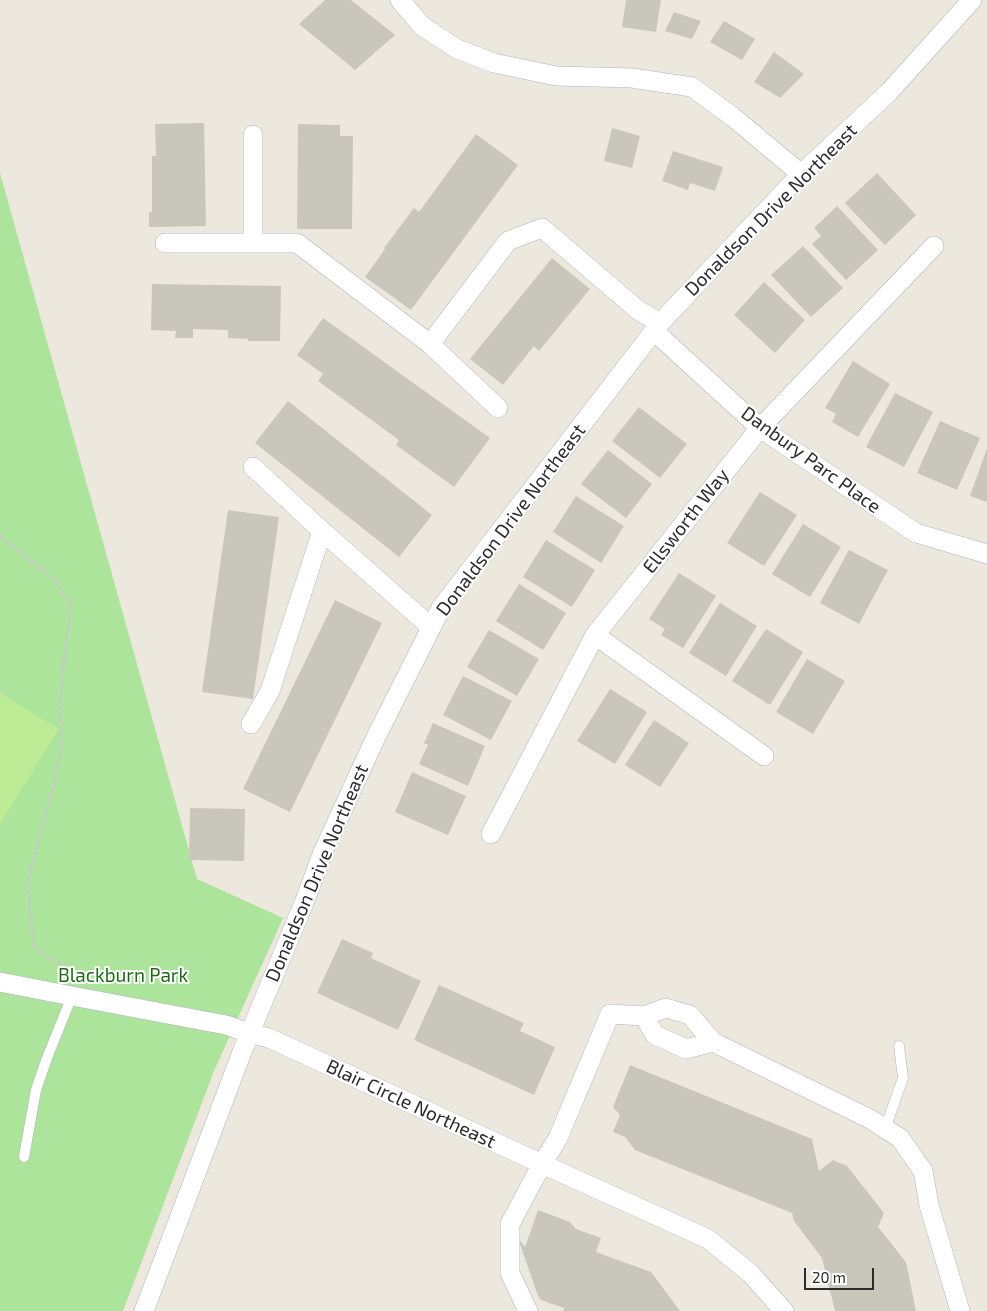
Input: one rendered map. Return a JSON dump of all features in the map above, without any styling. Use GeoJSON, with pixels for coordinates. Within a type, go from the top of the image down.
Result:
{"type":"FeatureCollection","features":[{"type":"Feature","properties":{"kind":"street"},"geometry":{"type":"LineString","coordinates":[[400,0],[422,26],[457,49],[494,63],[556,76],[632,78],[692,87],[734,117],[802,174]]}},
{"type":"Feature","properties":{"kind":"street","name":"Donaldson Drive Northeast"},"geometry":{"type":"LineString","coordinates":[[144,1311],[249,1033],[323,852],[376,737],[441,608],[657,327],[802,174],[889,92],[972,0]]}},
{"type":"Feature","properties":{"kind":"street"},"geometry":{"type":"LineString","coordinates":[[253,135],[253,243]]}},
{"type":"Feature","properties":{"kind":"street","name":"Danbury Parc Place"},"geometry":{"type":"LineString","coordinates":[[430,344],[508,241],[542,228],[657,327],[760,428],[916,534],[987,554]]}},
{"type":"Feature","properties":{"kind":"street"},"geometry":{"type":"LineString","coordinates":[[166,243],[297,243],[430,344],[498,408]]}},
{"type":"Feature","properties":{"kind":"street","name":"Ellsworth Way"},"geometry":{"type":"LineString","coordinates":[[490,834],[595,635],[760,428],[934,246]]}},
{"type":"Feature","properties":{"kind":"street"},"geometry":{"type":"LineString","coordinates":[[253,467],[322,531],[432,627]]}},
{"type":"Feature","properties":{"kind":"street"},"geometry":{"type":"LineString","coordinates":[[251,724],[270,691],[322,531]]}},
{"type":"Feature","properties":{"kind":"street"},"geometry":{"type":"LineString","coordinates":[[595,635],[764,756]]}},
{"type":"Feature","properties":{"kind":"street","name":"Blair Circle Northeast"},"geometry":{"type":"LineString","coordinates":[[0,982],[226,1024],[269,1038],[708,1239],[750,1273],[784,1311]]}},
{"type":"Feature","properties":{"kind":"street"},"geometry":{"type":"LineString","coordinates":[[528,1311],[510,1273],[510,1224],[558,1138],[610,1014],[644,1016],[666,1008],[690,1014],[713,1042],[870,1119],[900,1138],[923,1171],[929,1205],[960,1311]]}},
{"type":"Feature","properties":{"kind":"street"},"geometry":{"type":"LineString","coordinates":[[644,1016],[656,1034],[686,1049],[713,1042]]}},
{"type":"Feature","properties":{"kind":"lane"},"geometry":{"type":"LineString","coordinates":[[24,1157],[36,1090],[72,996]]}},
{"type":"Feature","properties":{"kind":"lane"},"geometry":{"type":"LineString","coordinates":[[885,1129],[902,1078],[899,1046]]}},
{"type":"Feature","properties":{"kind":"path"},"geometry":{"type":"LineString","coordinates":[[0,536],[56,581],[71,607],[60,706],[62,742],[55,780],[28,884],[34,947],[74,974],[83,976]]}},
{"type":"Feature","properties":{"kind":"green space","name":"Blackburn Park"},"geometry":{"type":"Polygon","coordinates":[[[0,173],[197,879],[283,918],[214,1071],[123,1311],[0,1311],[0,173]]]}},
{"type":"Feature","properties":{"kind":"green space"},"geometry":{"type":"Polygon","coordinates":[[[0,693],[59,729],[0,824],[0,693]]]}},
{"type":"Feature","properties":{"kind":"building"},"geometry":{"type":"Polygon","coordinates":[[[325,0],[351,0],[395,35],[355,70],[299,24],[325,0]]]}},
{"type":"Feature","properties":{"kind":"building"},"geometry":{"type":"Polygon","coordinates":[[[626,0],[661,0],[656,32],[622,27],[626,0]]]}},
{"type":"Feature","properties":{"kind":"building"},"geometry":{"type":"Polygon","coordinates":[[[674,12],[701,21],[692,39],[665,31],[674,12]]]}},
{"type":"Feature","properties":{"kind":"building"},"geometry":{"type":"Polygon","coordinates":[[[724,21],[755,39],[742,60],[710,42],[724,21]]]}},
{"type":"Feature","properties":{"kind":"building"},"geometry":{"type":"Polygon","coordinates":[[[774,52],[804,74],[780,98],[754,82],[774,52]]]}},
{"type":"Feature","properties":{"kind":"building"},"geometry":{"type":"Polygon","coordinates":[[[204,123],[206,226],[149,227],[149,212],[152,212],[152,156],[156,156],[155,124],[204,123]]]}},
{"type":"Feature","properties":{"kind":"building"},"geometry":{"type":"Polygon","coordinates":[[[298,124],[340,125],[340,136],[353,136],[352,229],[297,229],[298,124]]]}},
{"type":"Feature","properties":{"kind":"building"},"geometry":{"type":"Polygon","coordinates":[[[612,128],[640,136],[632,168],[604,161],[612,128]]]}},
{"type":"Feature","properties":{"kind":"building"},"geometry":{"type":"Polygon","coordinates":[[[476,134],[518,165],[411,310],[365,277],[414,208],[419,212],[476,134]]]}},
{"type":"Feature","properties":{"kind":"building"},"geometry":{"type":"Polygon","coordinates":[[[673,151],[723,167],[715,191],[690,183],[688,190],[662,181],[673,151]]]}},
{"type":"Feature","properties":{"kind":"building"},"geometry":{"type":"Polygon","coordinates":[[[877,173],[916,215],[885,245],[845,203],[877,173]]]}},
{"type":"Feature","properties":{"kind":"building"},"geometry":{"type":"Polygon","coordinates":[[[837,206],[878,250],[846,280],[812,244],[821,236],[814,228],[837,206]]]}},
{"type":"Feature","properties":{"kind":"building"},"geometry":{"type":"Polygon","coordinates":[[[803,246],[843,288],[811,317],[771,275],[803,246]]]}},
{"type":"Feature","properties":{"kind":"building"},"geometry":{"type":"Polygon","coordinates":[[[552,258],[590,289],[539,351],[534,346],[503,385],[470,359],[552,258]]]}},
{"type":"Feature","properties":{"kind":"building"},"geometry":{"type":"Polygon","coordinates":[[[764,282],[805,320],[775,353],[734,315],[764,282]]]}},
{"type":"Feature","properties":{"kind":"building"},"geometry":{"type":"Polygon","coordinates":[[[152,284],[281,286],[280,341],[248,341],[248,339],[228,338],[228,330],[193,329],[193,338],[175,338],[176,331],[151,330],[152,284]]]}},
{"type":"Feature","properties":{"kind":"building"},"geometry":{"type":"Polygon","coordinates":[[[323,318],[490,438],[454,487],[396,445],[399,440],[318,381],[323,374],[297,355],[323,318]]]}},
{"type":"Feature","properties":{"kind":"building"},"geometry":{"type":"Polygon","coordinates":[[[853,361],[890,384],[858,437],[832,422],[836,414],[825,408],[853,361]]]}},
{"type":"Feature","properties":{"kind":"building"},"geometry":{"type":"Polygon","coordinates":[[[895,393],[933,412],[904,467],[866,447],[895,393]]]}},
{"type":"Feature","properties":{"kind":"building"},"geometry":{"type":"Polygon","coordinates":[[[288,401],[432,515],[399,557],[255,443],[288,401]]]}},
{"type":"Feature","properties":{"kind":"building"},"geometry":{"type":"Polygon","coordinates":[[[639,407],[687,444],[660,478],[612,441],[639,407]]]}},
{"type":"Feature","properties":{"kind":"building"},"geometry":{"type":"Polygon","coordinates":[[[940,421],[980,438],[957,490],[917,473],[940,421]]]}},
{"type":"Feature","properties":{"kind":"building"},"geometry":{"type":"Polygon","coordinates":[[[987,448],[987,502],[970,496],[987,448]]]}},
{"type":"Feature","properties":{"kind":"building"},"geometry":{"type":"Polygon","coordinates":[[[608,450],[652,484],[626,518],[581,484],[608,450]]]}},
{"type":"Feature","properties":{"kind":"building"},"geometry":{"type":"Polygon","coordinates":[[[760,492],[797,515],[764,566],[727,543],[760,492]]]}},
{"type":"Feature","properties":{"kind":"building"},"geometry":{"type":"Polygon","coordinates":[[[576,496],[624,526],[601,563],[553,532],[576,496]]]}},
{"type":"Feature","properties":{"kind":"building"},"geometry":{"type":"Polygon","coordinates":[[[228,510],[279,517],[253,699],[202,692],[228,510]]]}},
{"type":"Feature","properties":{"kind":"building"},"geometry":{"type":"Polygon","coordinates":[[[803,524],[841,547],[810,597],[772,574],[803,524]]]}},
{"type":"Feature","properties":{"kind":"building"},"geometry":{"type":"Polygon","coordinates":[[[546,540],[595,570],[572,607],[523,577],[546,540]]]}},
{"type":"Feature","properties":{"kind":"building"},"geometry":{"type":"Polygon","coordinates":[[[849,550],[888,570],[859,624],[820,603],[849,550]]]}},
{"type":"Feature","properties":{"kind":"building"},"geometry":{"type":"Polygon","coordinates":[[[679,573],[716,596],[683,648],[661,635],[665,629],[649,619],[679,573]]]}},
{"type":"Feature","properties":{"kind":"building"},"geometry":{"type":"Polygon","coordinates":[[[519,584],[566,613],[543,650],[496,621],[519,584]]]}},
{"type":"Feature","properties":{"kind":"building"},"geometry":{"type":"Polygon","coordinates":[[[335,600],[382,623],[290,812],[243,789],[335,600]]]}},
{"type":"Feature","properties":{"kind":"building"},"geometry":{"type":"Polygon","coordinates":[[[720,603],[757,626],[726,676],[689,653],[720,603]]]}},
{"type":"Feature","properties":{"kind":"building"},"geometry":{"type":"Polygon","coordinates":[[[766,629],[803,652],[770,705],[732,681],[766,629]]]}},
{"type":"Feature","properties":{"kind":"building"},"geometry":{"type":"Polygon","coordinates":[[[489,630],[539,659],[517,696],[467,667],[489,630]]]}},
{"type":"Feature","properties":{"kind":"building"},"geometry":{"type":"Polygon","coordinates":[[[807,659],[845,681],[813,734],[776,712],[807,659]]]}},
{"type":"Feature","properties":{"kind":"building"},"geometry":{"type":"Polygon","coordinates":[[[463,676],[512,701],[491,740],[443,715],[463,676]]]}},
{"type":"Feature","properties":{"kind":"building"},"geometry":{"type":"Polygon","coordinates":[[[610,689],[647,712],[615,764],[577,741],[610,689]]]}},
{"type":"Feature","properties":{"kind":"building"},"geometry":{"type":"Polygon","coordinates":[[[654,720],[689,743],[660,787],[625,765],[654,720]]]}},
{"type":"Feature","properties":{"kind":"building"},"geometry":{"type":"Polygon","coordinates":[[[433,723],[485,746],[468,786],[419,764],[428,745],[424,743],[433,723]]]}},
{"type":"Feature","properties":{"kind":"building"},"geometry":{"type":"Polygon","coordinates":[[[412,772],[466,796],[448,835],[395,812],[412,772]]]}},
{"type":"Feature","properties":{"kind":"building"},"geometry":{"type":"Polygon","coordinates":[[[190,808],[245,809],[244,861],[189,860],[190,808]]]}},
{"type":"Feature","properties":{"kind":"building"},"geometry":{"type":"Polygon","coordinates":[[[342,939],[373,953],[371,958],[421,981],[398,1030],[317,993],[342,939]]]}},
{"type":"Feature","properties":{"kind":"building"},"geometry":{"type":"Polygon","coordinates":[[[439,985],[524,1023],[520,1031],[555,1047],[534,1095],[414,1040],[439,985]]]}},
{"type":"Feature","properties":{"kind":"building"},"geometry":{"type":"Polygon","coordinates":[[[630,1065],[812,1139],[819,1171],[833,1160],[847,1166],[884,1213],[878,1227],[906,1262],[916,1311],[835,1311],[822,1258],[794,1221],[792,1213],[635,1150],[625,1137],[613,1132],[620,1115],[613,1107],[630,1065]]]}},
{"type":"Feature","properties":{"kind":"building"},"geometry":{"type":"Polygon","coordinates":[[[538,1210],[570,1222],[576,1229],[601,1238],[596,1252],[651,1272],[680,1311],[563,1311],[564,1308],[541,1300],[518,1238],[525,1247],[538,1210]]]}}]}
